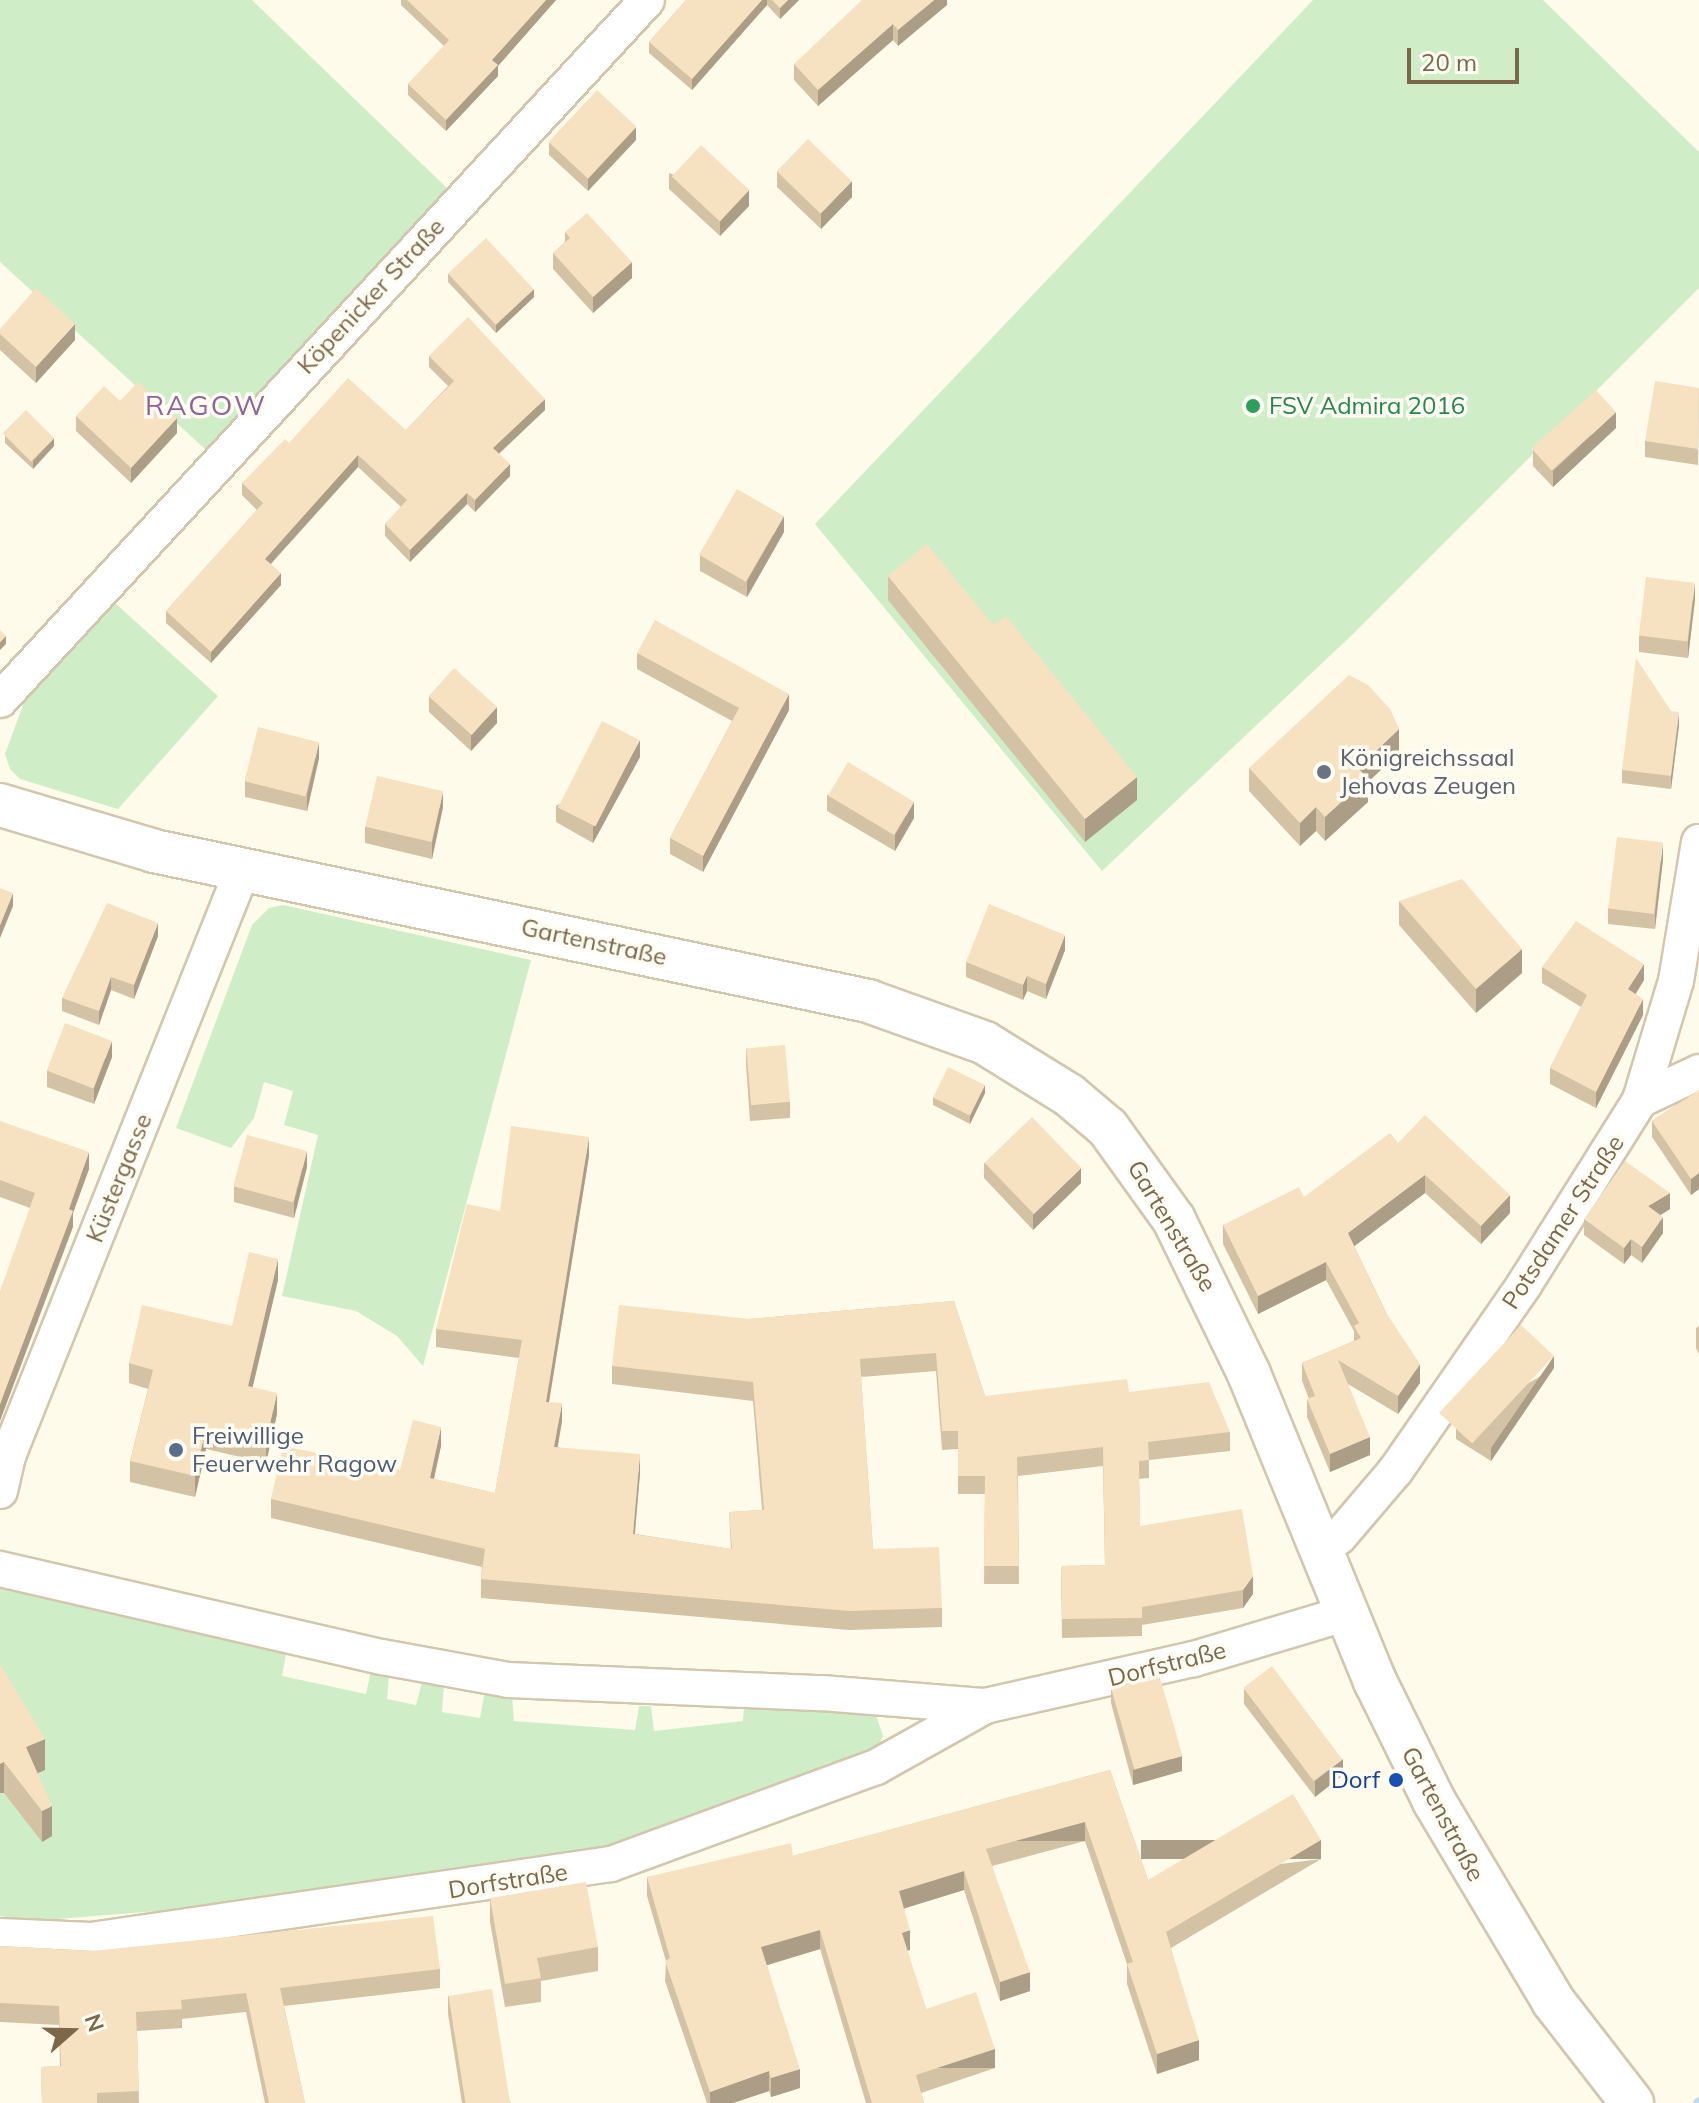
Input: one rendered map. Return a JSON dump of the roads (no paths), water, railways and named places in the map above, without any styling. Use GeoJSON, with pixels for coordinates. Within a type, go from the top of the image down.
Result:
{"type":"FeatureCollection","features":[{"type":"Feature","properties":{"kind":"street","name":"Köpenicker Straße"},"geometry":{"type":"LineString","coordinates":[[0,700],[647,0]]}},
{"type":"Feature","properties":{"kind":"street","name":"Gartenstraße"},"geometry":{"type":"LineString","coordinates":[[0,805],[154,851],[244,866],[868,1001],[985,1043],[1032,1068],[1108,1128],[1174,1220],[1249,1374],[1347,1613],[1460,1850],[1553,2001],[1632,2103]]}},
{"type":"Feature","properties":{"kind":"street","name":"Potsdamer Straße"},"geometry":{"type":"LineString","coordinates":[[1319,1547],[1339,1537],[1396,1470],[1524,1285],[1640,1100],[1676,981],[1699,842]]}},
{"type":"Feature","properties":{"kind":"street","name":"Küstergasse"},"geometry":{"type":"LineString","coordinates":[[0,1491],[8,1456],[244,866]]}},
{"type":"Feature","properties":{"kind":"street"},"geometry":{"type":"LineString","coordinates":[[1640,1100],[1699,1072]]}},
{"type":"Feature","properties":{"kind":"street","name":"Dorfstraße"},"geometry":{"type":"LineString","coordinates":[[0,1569],[382,1657],[508,1680],[822,1693],[985,1706]]}},
{"type":"Feature","properties":{"kind":"street","name":"Dorfstraße"},"geometry":{"type":"LineString","coordinates":[[0,1936],[91,1940],[611,1864],[876,1767],[985,1706],[1194,1659],[1347,1613]]}},
{"type":"Feature","properties":{"kind":"place","name":"FSV Admira 2016"},"geometry":{"type":"Point","coordinates":[1253,406]}},
{"type":"Feature","properties":{"kind":"place","name":"Königreichssaal Jehovas Zeugen"},"geometry":{"type":"Point","coordinates":[1324,772]}},
{"type":"Feature","properties":{"kind":"place","name":"Freiwillige Feuerwehr Ragow"},"geometry":{"type":"Point","coordinates":[176,1450]}},
{"type":"Feature","properties":{"kind":"place","name":"Dorf"},"geometry":{"type":"Point","coordinates":[1396,1780]}},
{"type":"Feature","properties":{"kind":"district","name":"RAGOW"},"geometry":{"type":"Point","coordinates":[206,405]}}]}
